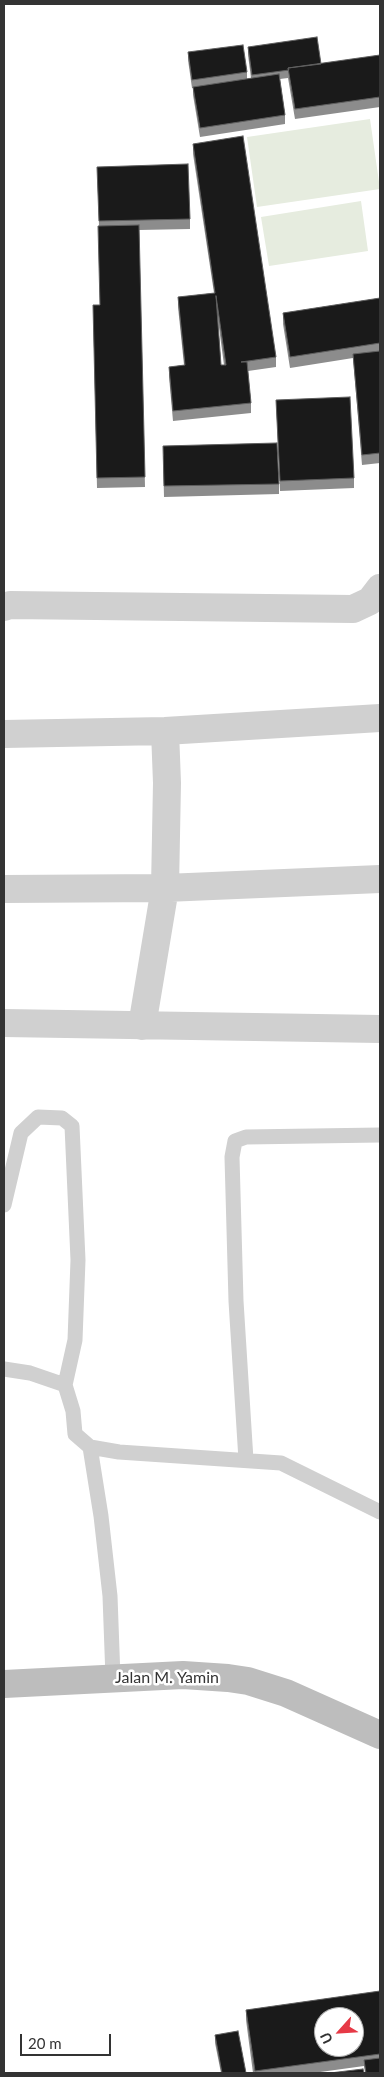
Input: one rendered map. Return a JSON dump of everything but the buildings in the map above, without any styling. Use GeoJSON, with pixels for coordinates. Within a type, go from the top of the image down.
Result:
{"type":"FeatureCollection","features":[{"type":"Feature","properties":{"kind":"main road","name":"Jalan M. Yamin"},"geometry":{"type":"LineString","coordinates":[[4,1684],[200,1675],[248,1681],[286,1693],[380,1735]]}},
{"type":"Feature","properties":{"kind":"street"},"geometry":{"type":"LineString","coordinates":[[4,607],[10,605],[354,610],[370,602],[380,588]]}},
{"type":"Feature","properties":{"kind":"street"},"geometry":{"type":"LineString","coordinates":[[4,734],[165,731],[380,718]]}},
{"type":"Feature","properties":{"kind":"street"},"geometry":{"type":"LineString","coordinates":[[142,1026],[165,888],[167,802],[165,731]]}},
{"type":"Feature","properties":{"kind":"street"},"geometry":{"type":"LineString","coordinates":[[4,889],[165,888],[380,880]]}},
{"type":"Feature","properties":{"kind":"street"},"geometry":{"type":"LineString","coordinates":[[4,1023],[380,1029]]}},
{"type":"Feature","properties":{"kind":"lane"},"geometry":{"type":"LineString","coordinates":[[4,1205],[21,1133],[38,1117],[62,1118],[72,1126],[78,1301],[75,1340],[65,1385],[73,1411],[75,1434],[90,1447],[118,1452],[281,1463],[380,1512]]}},
{"type":"Feature","properties":{"kind":"lane"},"geometry":{"type":"LineString","coordinates":[[246,1460],[236,1291],[232,1157],[235,1141],[246,1137],[380,1136]]}},
{"type":"Feature","properties":{"kind":"lane"},"geometry":{"type":"LineString","coordinates":[[4,1370],[30,1374],[65,1385]]}},
{"type":"Feature","properties":{"kind":"lane"},"geometry":{"type":"LineString","coordinates":[[90,1447],[101,1516],[110,1596],[113,1678]]}},
{"type":"Feature","properties":{"kind":"shaded area"},"geometry":{"type":"Polygon","coordinates":[[[370,119],[380,189],[257,207],[247,137],[370,119]]]}},
{"type":"Feature","properties":{"kind":"shaded area"},"geometry":{"type":"Polygon","coordinates":[[[361,201],[368,251],[269,266],[261,217],[361,201]]]}}]}
